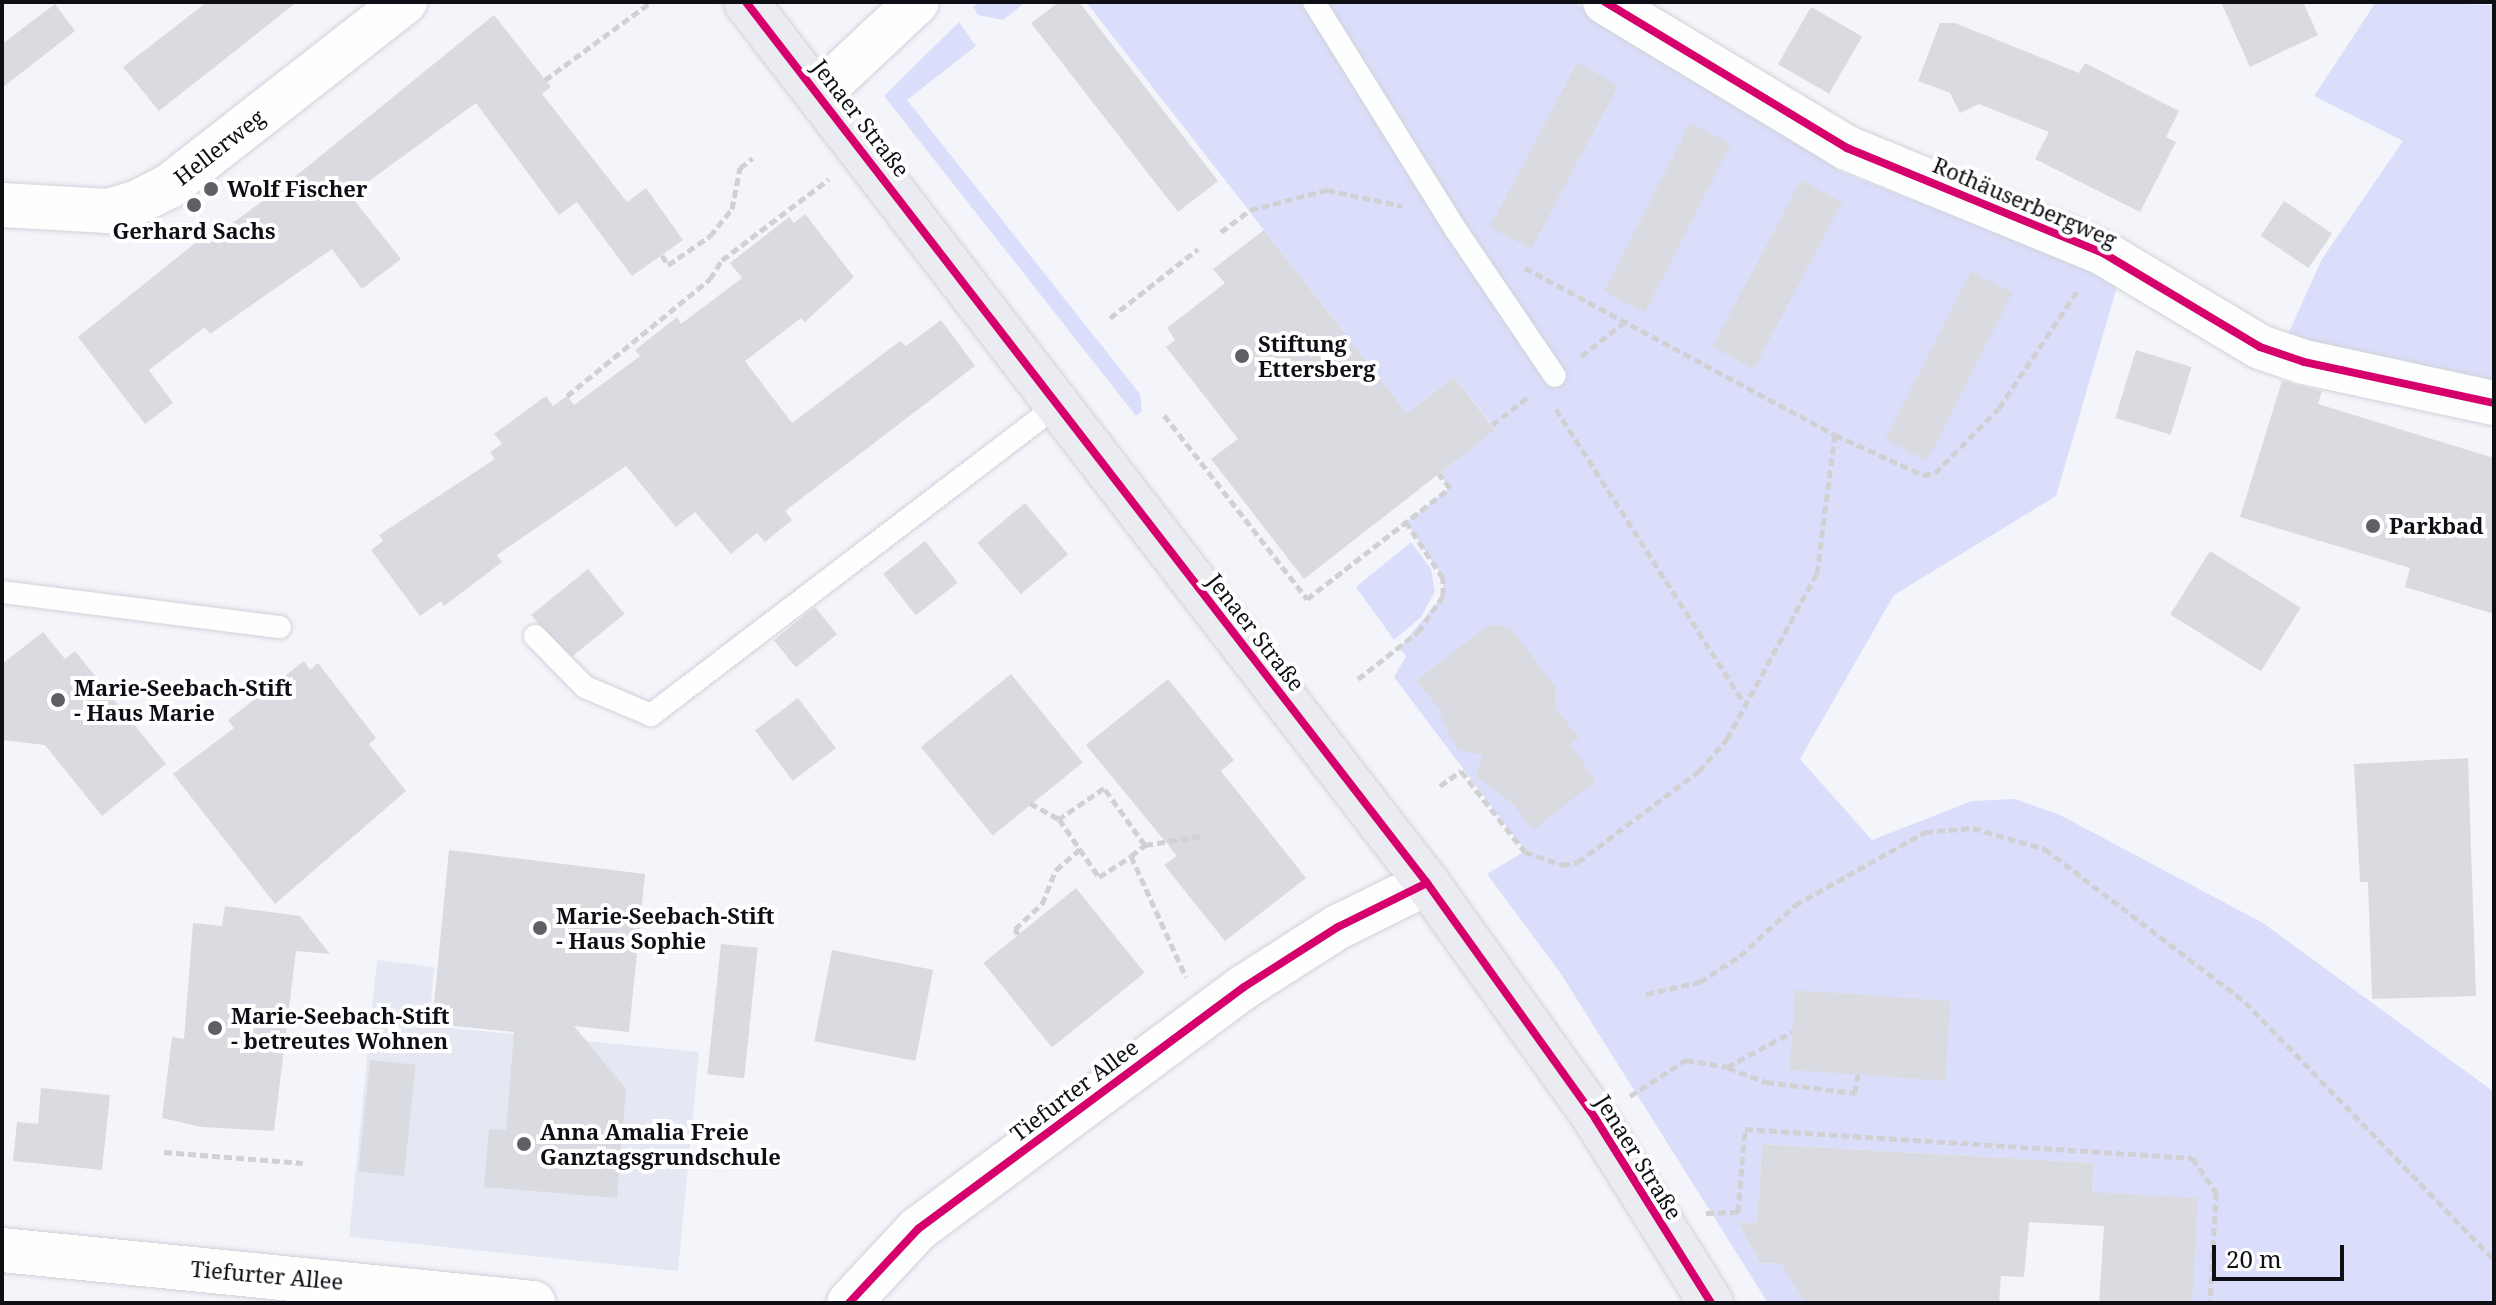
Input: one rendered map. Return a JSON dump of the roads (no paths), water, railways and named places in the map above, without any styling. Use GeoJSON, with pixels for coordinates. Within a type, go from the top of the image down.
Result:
{"type":"FeatureCollection","features":[{"type":"Feature","properties":{"kind":"main road","name":"Jenaer Straße"},"geometry":{"type":"LineString","coordinates":[[746,2],[865,151],[1427,883],[1595,1118],[1711,1303]]}},
{"type":"Feature","properties":{"kind":"street","name":"Hellerweg"},"geometry":{"type":"LineString","coordinates":[[2,205],[108,211],[147,198],[405,2]]}},
{"type":"Feature","properties":{"kind":"street"},"geometry":{"type":"LineString","coordinates":[[820,93],[917,2]]}},
{"type":"Feature","properties":{"kind":"street","name":"Rothäuserbergweg"},"geometry":{"type":"LineString","coordinates":[[1605,2],[1847,148],[2103,253],[2260,347],[2304,362],[2494,403]]}},
{"type":"Feature","properties":{"kind":"street","name":"Tiefurter Allee"},"geometry":{"type":"LineString","coordinates":[[849,1303],[918,1229],[1201,1019],[1338,927],[1427,883]]}},
{"type":"Feature","properties":{"kind":"street","name":"Tiefurter Allee"},"geometry":{"type":"LineString","coordinates":[[2,1250],[533,1303]]}},
{"type":"Feature","properties":{"kind":"lane"},"geometry":{"type":"LineString","coordinates":[[1314,2],[1456,230],[1555,376]]}},
{"type":"Feature","properties":{"kind":"lane"},"geometry":{"type":"LineString","coordinates":[[535,636],[585,687],[651,715],[1059,404]]}},
{"type":"Feature","properties":{"kind":"lane"},"geometry":{"type":"LineString","coordinates":[[2,592],[280,627]]}},
{"type":"Feature","properties":{"kind":"place","name":"Wolf Fischer"},"geometry":{"type":"Point","coordinates":[211,189]}},
{"type":"Feature","properties":{"kind":"place","name":"Gerhard Sachs"},"geometry":{"type":"Point","coordinates":[194,205]}},
{"type":"Feature","properties":{"kind":"place","name":"Stiftung Ettersberg"},"geometry":{"type":"Point","coordinates":[1242,356]}},
{"type":"Feature","properties":{"kind":"place","name":"Parkbad"},"geometry":{"type":"Point","coordinates":[2373,526]}},
{"type":"Feature","properties":{"kind":"place","name":"Marie-Seebach-Stift - Haus Marie"},"geometry":{"type":"Point","coordinates":[58,700]}},
{"type":"Feature","properties":{"kind":"place","name":"Marie-Seebach-Stift - Haus Sophie"},"geometry":{"type":"Point","coordinates":[540,928]}},
{"type":"Feature","properties":{"kind":"place","name":"Marie-Seebach-Stift - betreutes Wohnen"},"geometry":{"type":"Point","coordinates":[215,1028]}},
{"type":"Feature","properties":{"kind":"place","name":"Anna Amalia Freie Ganztagsgrundschule"},"geometry":{"type":"Point","coordinates":[524,1144]}}]}
